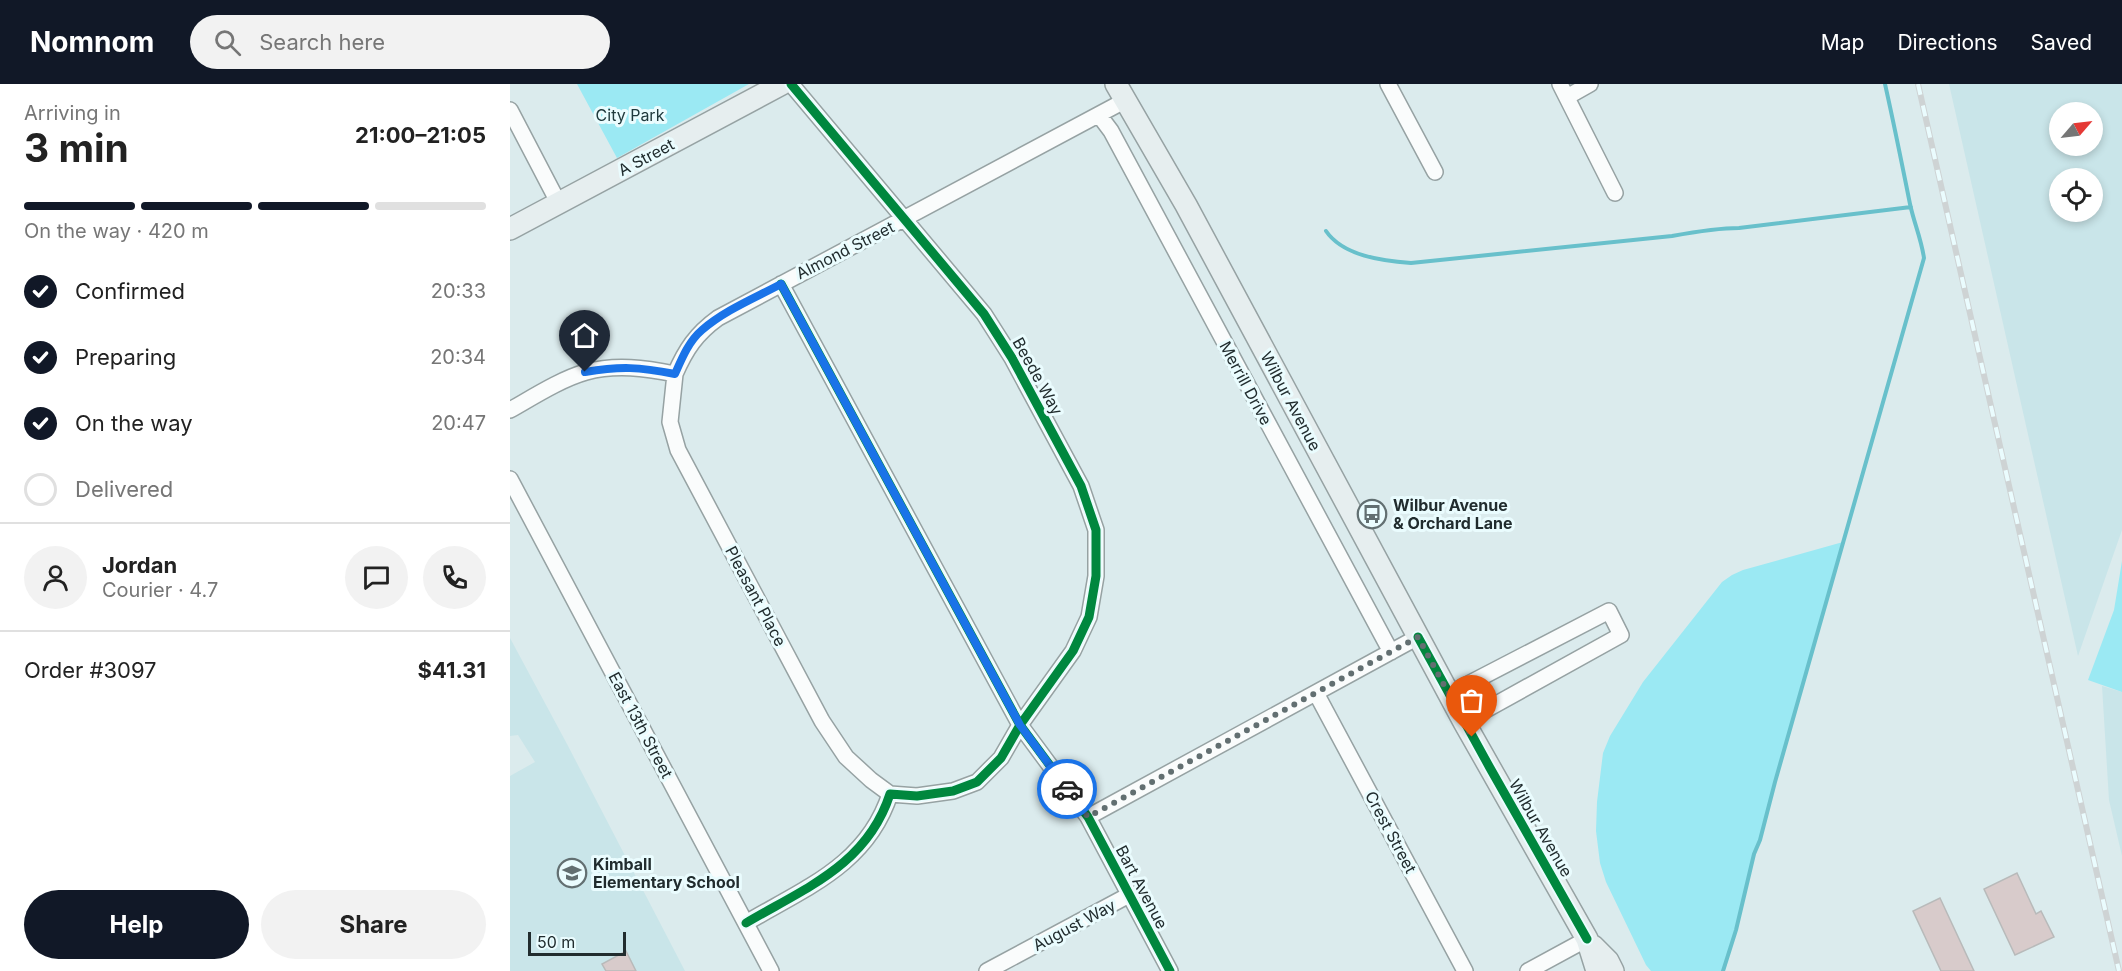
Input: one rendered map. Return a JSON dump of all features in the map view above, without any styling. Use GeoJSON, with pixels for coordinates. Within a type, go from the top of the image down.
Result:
{"type":"FeatureCollection","features":[{"type":"Feature","properties":{"kind":"main road","name":"A Street"},"geometry":{"type":"LineString","coordinates":[[510,229],[782,84]]}},
{"type":"Feature","properties":{"kind":"main road","name":"Wilbur Avenue"},"geometry":{"type":"LineString","coordinates":[[1121,92],[1186,205],[1464,722],[1587,939],[1597,971]]}},
{"type":"Feature","properties":{"kind":"main road","name":"Wilbur Avenue"},"geometry":{"type":"LineString","coordinates":[[1587,939],[1608,961],[1613,971]]}},
{"type":"Feature","properties":{"kind":"street","name":"Beede Way"},"geometry":{"type":"LineString","coordinates":[[791,84],[984,314],[1081,486],[1096,530],[1096,576],[1089,617],[1074,651],[1020,725],[1001,758],[976,782],[953,791],[917,796],[890,794]]}},
{"type":"Feature","properties":{"kind":"street"},"geometry":{"type":"LineString","coordinates":[[1388,84],[1435,172]]}},
{"type":"Feature","properties":{"kind":"street"},"geometry":{"type":"LineString","coordinates":[[1590,84],[1563,90],[1615,194]]}},
{"type":"Feature","properties":{"kind":"street","name":"Almond Street"},"geometry":{"type":"LineString","coordinates":[[675,374],[684,354],[701,331],[718,318],[1100,115],[1121,92]]}},
{"type":"Feature","properties":{"kind":"street"},"geometry":{"type":"LineString","coordinates":[[510,110],[558,202]]}},
{"type":"Feature","properties":{"kind":"street","name":"Merrill Drive"},"geometry":{"type":"LineString","coordinates":[[1100,115],[1111,131],[1391,652]]}},
{"type":"Feature","properties":{"kind":"street","name":"Bart Avenue"},"geometry":{"type":"LineString","coordinates":[[781,284],[1020,725],[1088,817],[1170,971]]}},
{"type":"Feature","properties":{"kind":"street"},"geometry":{"type":"LineString","coordinates":[[510,410],[585,372],[640,367],[675,374]]}},
{"type":"Feature","properties":{"kind":"street","name":"Pleasant Place"},"geometry":{"type":"LineString","coordinates":[[675,374],[670,422],[678,450],[822,721],[846,757],[890,794]]}},
{"type":"Feature","properties":{"kind":"street","name":"East 13th Street"},"geometry":{"type":"LineString","coordinates":[[510,479],[771,971]]}},
{"type":"Feature","properties":{"kind":"street"},"geometry":{"type":"LineString","coordinates":[[1449,694],[1609,611],[1622,635],[1464,722]]}},
{"type":"Feature","properties":{"kind":"street"},"geometry":{"type":"LineString","coordinates":[[1088,817],[1418,637]]}},
{"type":"Feature","properties":{"kind":"street","name":"Crest Street"},"geometry":{"type":"LineString","coordinates":[[1316,693],[1465,971]]}},
{"type":"Feature","properties":{"kind":"street"},"geometry":{"type":"LineString","coordinates":[[746,923],[847,862],[863,845],[884,814],[890,794]]}},
{"type":"Feature","properties":{"kind":"street","name":"August Way"},"geometry":{"type":"LineString","coordinates":[[987,971],[1129,896]]}},
{"type":"Feature","properties":{"kind":"street"},"geometry":{"type":"LineString","coordinates":[[1528,971],[1587,939]]}},
{"type":"Feature","properties":{"kind":"shaded area"},"geometry":{"type":"Polygon","coordinates":[[[1949,84],[2122,84],[2122,530],[2078,656],[1949,84]]]}},
{"type":"Feature","properties":{"kind":"shaded area","name":"Kimball Elementary School"},"geometry":{"type":"Polygon","coordinates":[[[510,638],[685,971],[510,971],[510,776],[535,762],[518,735],[510,736],[510,638]]]}},
{"type":"Feature","properties":{"kind":"shaded area"},"geometry":{"type":"Polygon","coordinates":[[[2102,686],[2122,692],[2122,856],[2109,800],[2102,686]]]}},
{"type":"Feature","properties":{"kind":"green space","name":"City Park"},"geometry":{"type":"Polygon","coordinates":[[[577,84],[749,84],[617,158],[577,84]]]}},
{"type":"Feature","properties":{"kind":"green space"},"geometry":{"type":"Polygon","coordinates":[[[1843,542],[1723,971],[1651,971],[1606,882],[1600,863],[1596,831],[1597,802],[1603,753],[1610,736],[1643,682],[1722,582],[1743,570],[1843,542]]]}},
{"type":"Feature","properties":{"kind":"green space"},"geometry":{"type":"Polygon","coordinates":[[[2122,561],[2122,692],[2088,680],[2114,610],[2122,561]]]}},
{"type":"Feature","properties":{"kind":"building"},"geometry":{"type":"Polygon","coordinates":[[[2017,873],[2036,914],[2041,911],[2054,937],[2015,955],[1984,889],[2017,873]]]}},
{"type":"Feature","properties":{"kind":"building"},"geometry":{"type":"Polygon","coordinates":[[[1940,898],[1974,971],[1941,971],[1913,911],[1940,898]]]}},
{"type":"Feature","properties":{"kind":"building"},"geometry":{"type":"Polygon","coordinates":[[[626,951],[636,971],[606,971],[602,964],[626,951]]]}},
{"type":"Feature","properties":{"kind":"waterway"},"geometry":{"type":"LineString","coordinates":[[1723,971],[1736,930],[1754,854],[1760,840],[1924,258],[1910,204],[1885,84]]}},
{"type":"Feature","properties":{"kind":"waterway"},"geometry":{"type":"LineString","coordinates":[[1326,231],[1333,239],[1353,252],[1376,259],[1411,263],[1672,236],[1713,229],[1739,228],[1911,207]]}},
{"type":"Feature","properties":{"kind":"railway"},"geometry":{"type":"LineString","coordinates":[[1918,84],[2119,971]]}},
{"type":"Feature","properties":{"kind":"cycle path"},"geometry":{"type":"LineString","coordinates":[[746,923],[811,886],[850,857],[880,818],[890,794],[917,796],[953,791],[977,782],[1001,758],[1020,725],[1073,651],[1089,617],[1096,576],[1096,530],[1081,486],[1012,358],[984,314],[791,84]]}},
{"type":"Feature","properties":{"kind":"cycle path"},"geometry":{"type":"LineString","coordinates":[[781,284],[1020,725],[1088,817],[1170,971]]}},
{"type":"Feature","properties":{"kind":"cycle path"},"geometry":{"type":"LineString","coordinates":[[1418,637],[1587,939]]}},
{"type":"Feature","properties":{"kind":"way so far"},"geometry":{"type":"LineString","coordinates":[[1067,789],[1088,817],[1418,637],[1472,737]]}},
{"type":"Feature","properties":{"kind":"place","name":"Wilbur Avenue & Orchard Lane"},"geometry":{"type":"Point","coordinates":[1372,514]}},
{"type":"Feature","properties":{"kind":"place","name":"Kimball Elementary School"},"geometry":{"type":"Point","coordinates":[572,873]}},
{"type":"Feature","properties":{"kind":"route"},"geometry":{"type":"LineString","coordinates":[[585,372],[640,367],[675,374],[684,354],[701,331],[718,318],[781,284],[1020,725],[1067,789]]}}]}
